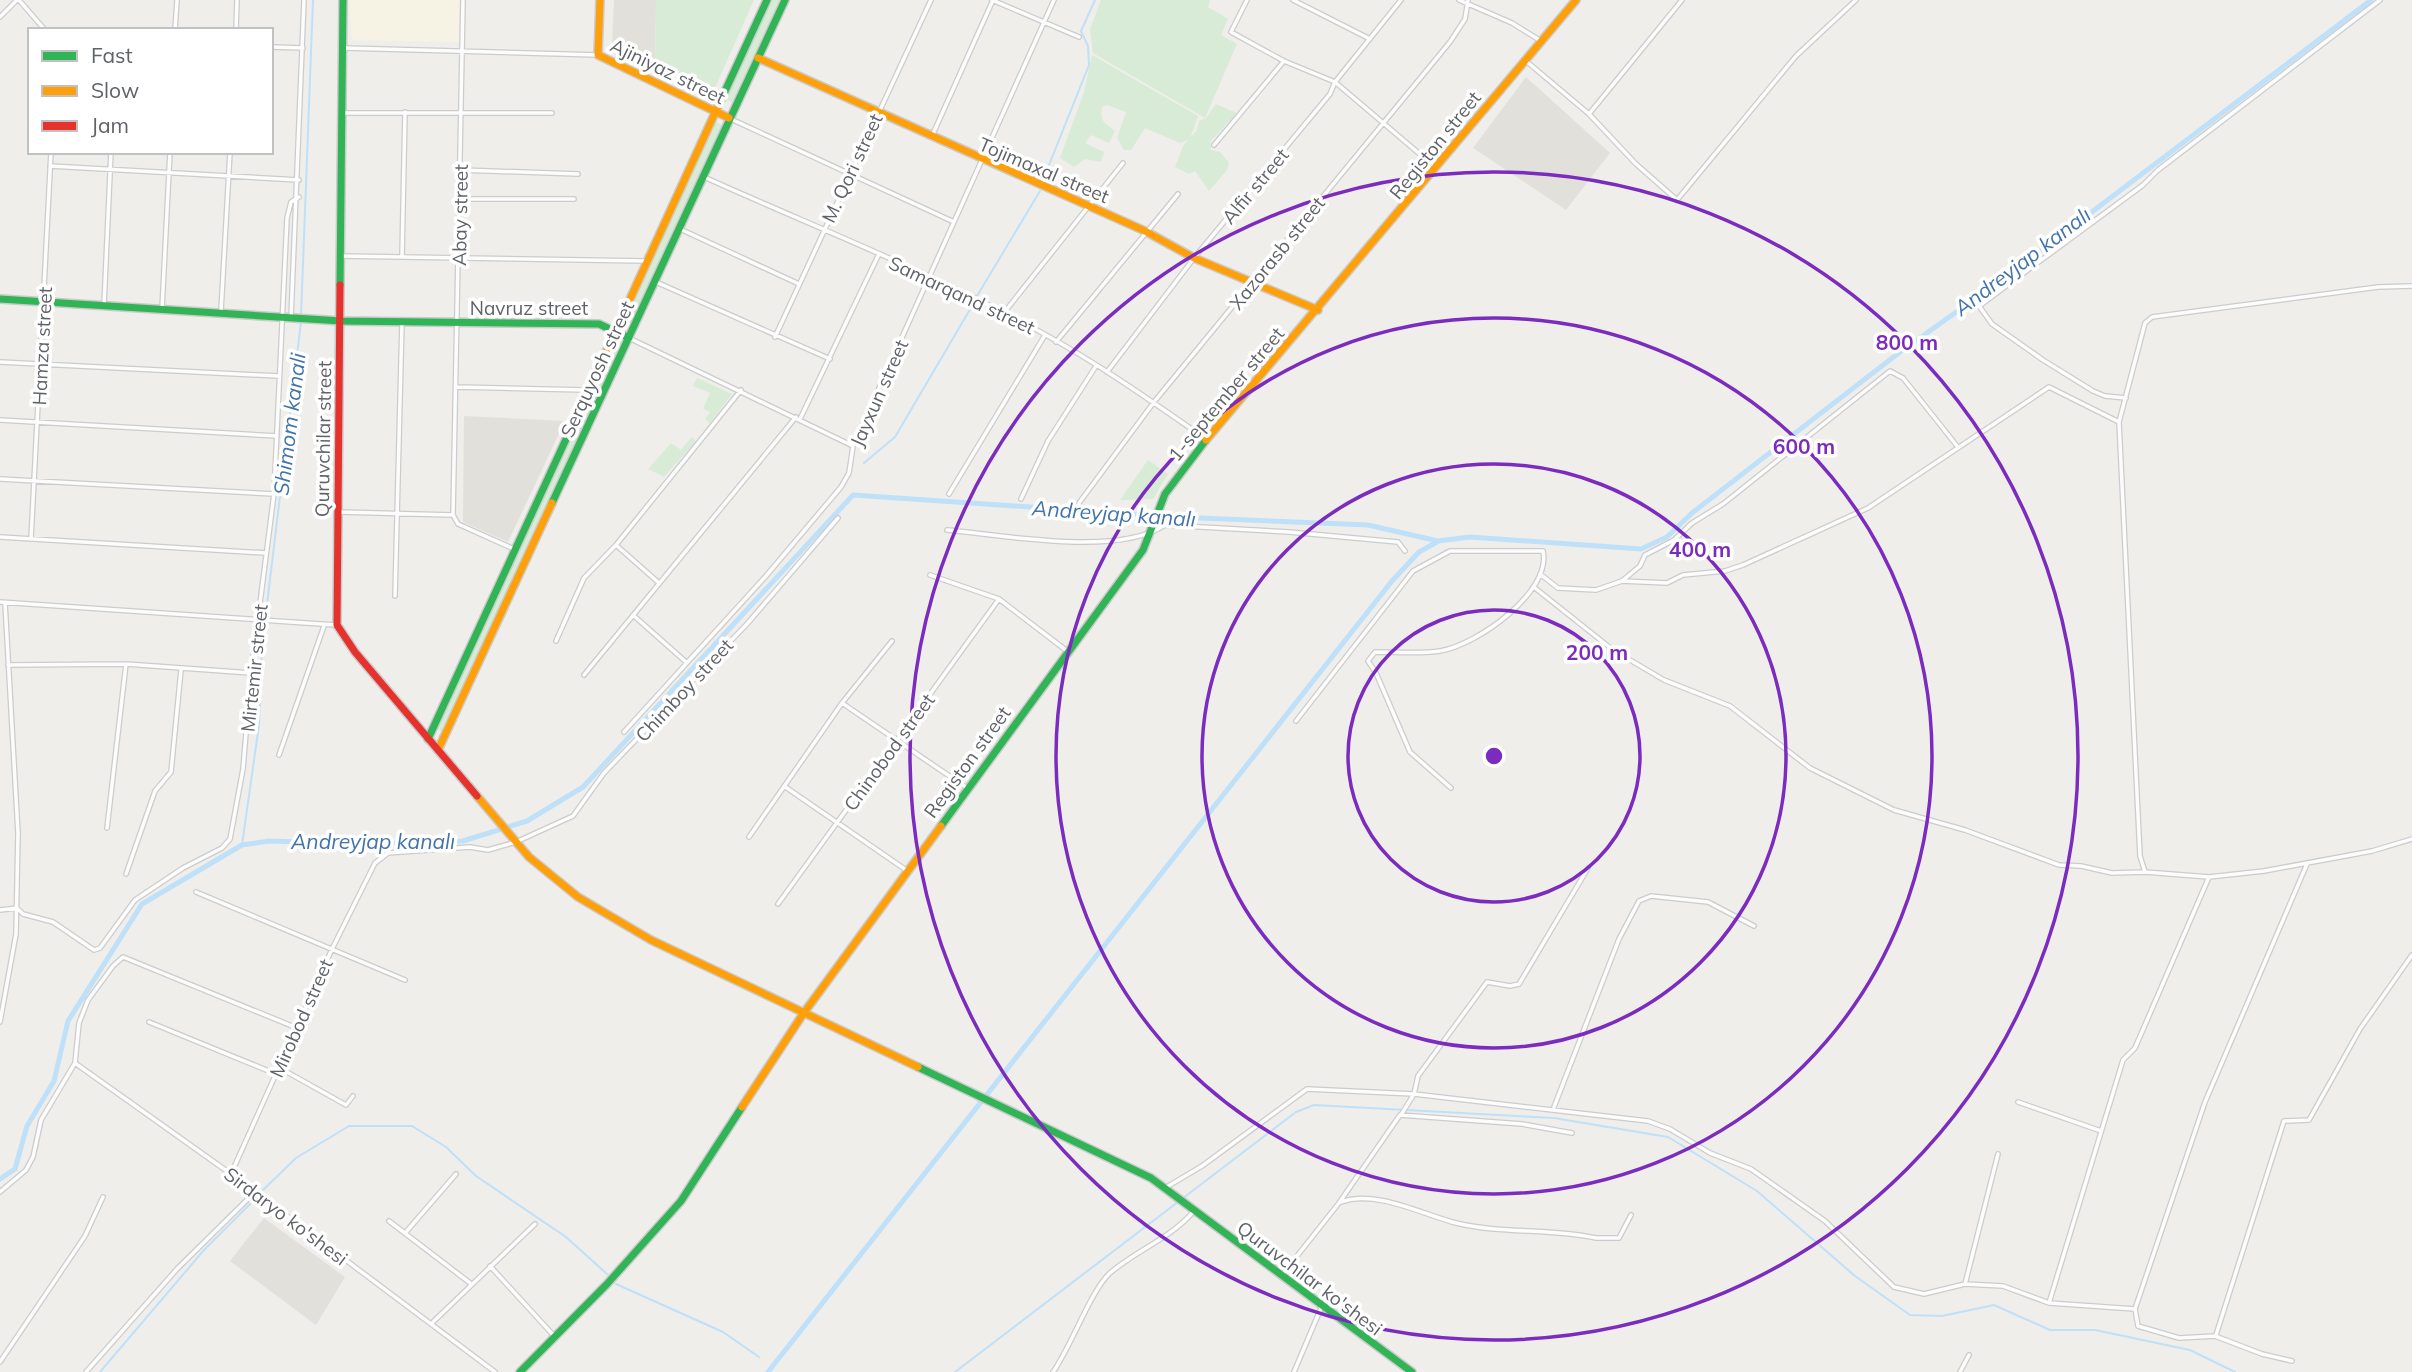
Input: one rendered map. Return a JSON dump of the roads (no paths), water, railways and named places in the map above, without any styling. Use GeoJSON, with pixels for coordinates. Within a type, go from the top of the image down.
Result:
{"type":"FeatureCollection","features":[{"type":"Feature","properties":{"kind":"street"},"geometry":{"type":"LineString","coordinates":[[0,16],[18,0],[43,28]]}},
{"type":"Feature","properties":{"kind":"street"},"geometry":{"type":"LineString","coordinates":[[175,28],[177,0]]}},
{"type":"Feature","properties":{"kind":"street"},"geometry":{"type":"LineString","coordinates":[[236,28],[237,0]]}},
{"type":"Feature","properties":{"kind":"street"},"geometry":{"type":"LineString","coordinates":[[296,318],[304,0]]}},
{"type":"Feature","properties":{"kind":"street","name":"Quruvchilar street"},"geometry":{"type":"LineString","coordinates":[[337,625],[343,0]]}},
{"type":"Feature","properties":{"kind":"street","name":"Abay street"},"geometry":{"type":"LineString","coordinates":[[453,515],[463,0]]}},
{"type":"Feature","properties":{"kind":"street"},"geometry":{"type":"LineString","coordinates":[[598,55],[600,0]]}},
{"type":"Feature","properties":{"kind":"street","name":"Serquyosh street"},"geometry":{"type":"LineString","coordinates":[[428,739],[767,0]]}},
{"type":"Feature","properties":{"kind":"street","name":"Serquyosh street"},"geometry":{"type":"LineString","coordinates":[[438,750],[785,0]]}},
{"type":"Feature","properties":{"kind":"street","name":"M. Qori street"},"geometry":{"type":"LineString","coordinates":[[775,337],[931,0]]}},
{"type":"Feature","properties":{"kind":"street"},"geometry":{"type":"LineString","coordinates":[[931,138],[993,0],[1079,37]]}},
{"type":"Feature","properties":{"kind":"street","name":"Jayxun street"},"geometry":{"type":"LineString","coordinates":[[624,732],[766,576],[841,487],[849,473],[853,446],[1054,0]]}},
{"type":"Feature","properties":{"kind":"street"},"geometry":{"type":"LineString","coordinates":[[1247,0],[1231,33],[1284,61],[1335,82],[1436,169]]}},
{"type":"Feature","properties":{"kind":"street"},"geometry":{"type":"LineString","coordinates":[[1293,0],[1370,39]]}},
{"type":"Feature","properties":{"kind":"street","name":"Alfir street"},"geometry":{"type":"LineString","coordinates":[[1107,372],[1194,258],[1330,94],[1335,82],[1401,0]]}},
{"type":"Feature","properties":{"kind":"street"},"geometry":{"type":"LineString","coordinates":[[1459,0],[1541,41]]}},
{"type":"Feature","properties":{"kind":"street","name":"Registon street"},"geometry":{"type":"LineString","coordinates":[[1318,310],[1576,0]]}},
{"type":"Feature","properties":{"kind":"street"},"geometry":{"type":"LineString","coordinates":[[1589,114],[1682,0]]}},
{"type":"Feature","properties":{"kind":"street"},"geometry":{"type":"LineString","coordinates":[[1525,60],[1589,114],[1636,164],[1677,200],[1796,56],[1856,0]]}},
{"type":"Feature","properties":{"kind":"street"},"geometry":{"type":"LineString","coordinates":[[2126,398],[2105,396],[2093,391],[2043,360],[1992,324],[1979,306],[2143,185],[2158,170],[2380,0]]}},
{"type":"Feature","properties":{"kind":"street","name":"Xazorasb street"},"geometry":{"type":"LineString","coordinates":[[1079,503],[1154,402],[1450,42],[1465,19],[1467,2]]}},
{"type":"Feature","properties":{"kind":"street"},"geometry":{"type":"LineString","coordinates":[[273,47],[303,48]]}},
{"type":"Feature","properties":{"kind":"street","name":"Ajiniyaz street"},"geometry":{"type":"LineString","coordinates":[[344,48],[598,55],[954,222]]}},
{"type":"Feature","properties":{"kind":"street","name":"Tojimaxal street"},"geometry":{"type":"LineString","coordinates":[[758,58],[931,138],[1145,231],[1194,258],[1318,310]]}},
{"type":"Feature","properties":{"kind":"street"},"geometry":{"type":"LineString","coordinates":[[1214,145],[1284,61]]}},
{"type":"Feature","properties":{"kind":"street"},"geometry":{"type":"LineString","coordinates":[[402,257],[405,112]]}},
{"type":"Feature","properties":{"kind":"street"},"geometry":{"type":"LineString","coordinates":[[342,113],[552,113]]}},
{"type":"Feature","properties":{"kind":"street","name":"Hamza street"},"geometry":{"type":"LineString","coordinates":[[31,539],[51,154]]}},
{"type":"Feature","properties":{"kind":"street"},"geometry":{"type":"LineString","coordinates":[[104,305],[111,154]]}},
{"type":"Feature","properties":{"kind":"street"},"geometry":{"type":"LineString","coordinates":[[162,309],[170,154]]}},
{"type":"Feature","properties":{"kind":"street"},"geometry":{"type":"LineString","coordinates":[[221,311],[229,154]]}},
{"type":"Feature","properties":{"kind":"street"},"geometry":{"type":"LineString","coordinates":[[1002,315],[1123,163]]}},
{"type":"Feature","properties":{"kind":"street"},"geometry":{"type":"LineString","coordinates":[[50,166],[299,180]]}},
{"type":"Feature","properties":{"kind":"street"},"geometry":{"type":"LineString","coordinates":[[461,170],[578,173]]}},
{"type":"Feature","properties":{"kind":"street","name":"Samarqand street"},"geometry":{"type":"LineString","coordinates":[[703,177],[930,278],[1045,335],[1154,402],[1206,439]]}},
{"type":"Feature","properties":{"kind":"street"},"geometry":{"type":"LineString","coordinates":[[1056,342],[1178,194]]}},
{"type":"Feature","properties":{"kind":"street","name":"Mirtemir street"},"geometry":{"type":"LineString","coordinates":[[17,908],[23,914],[52,922],[94,950],[100,948],[115,931],[135,900],[172,875],[222,848],[230,839],[243,769],[251,673],[274,494],[288,206],[299,197]]}},
{"type":"Feature","properties":{"kind":"street"},"geometry":{"type":"LineString","coordinates":[[461,199],[573,199]]}},
{"type":"Feature","properties":{"kind":"street"},"geometry":{"type":"LineString","coordinates":[[680,229],[799,284]]}},
{"type":"Feature","properties":{"kind":"street"},"geometry":{"type":"LineString","coordinates":[[584,675],[798,418],[830,359],[878,256]]}},
{"type":"Feature","properties":{"kind":"street"},"geometry":{"type":"LineString","coordinates":[[340,257],[646,261]]}},
{"type":"Feature","properties":{"kind":"street"},"geometry":{"type":"LineString","coordinates":[[655,282],[830,359]]}},
{"type":"Feature","properties":{"kind":"street"},"geometry":{"type":"LineString","coordinates":[[2145,872],[2140,856],[2119,422],[2145,323],[2152,317],[2378,287],[2412,286]]}},
{"type":"Feature","properties":{"kind":"street","name":"Navruz street"},"geometry":{"type":"LineString","coordinates":[[0,299],[221,311],[341,321],[599,324],[853,446]]}},
{"type":"Feature","properties":{"kind":"street","name":"1-september street"},"geometry":{"type":"LineString","coordinates":[[1153,530],[1161,502],[1206,439],[1318,310]]}},
{"type":"Feature","properties":{"kind":"street"},"geometry":{"type":"LineString","coordinates":[[395,596],[402,322]]}},
{"type":"Feature","properties":{"kind":"street"},"geometry":{"type":"LineString","coordinates":[[948,494],[1045,335]]}},
{"type":"Feature","properties":{"kind":"street"},"geometry":{"type":"LineString","coordinates":[[0,362],[278,376]]}},
{"type":"Feature","properties":{"kind":"street"},"geometry":{"type":"LineString","coordinates":[[1021,499],[1048,441],[1096,366]]}},
{"type":"Feature","properties":{"kind":"street"},"geometry":{"type":"LineString","coordinates":[[1540,574],[1558,588],[1596,590],[1622,581],[1640,566],[1645,555],[1674,540],[1692,523],[1723,504],[1890,371],[1903,378],[1958,446]]}},
{"type":"Feature","properties":{"kind":"street"},"geometry":{"type":"LineString","coordinates":[[457,387],[586,390]]}},
{"type":"Feature","properties":{"kind":"street"},"geometry":{"type":"LineString","coordinates":[[1622,581],[1667,583],[1683,575],[1725,571],[1743,565],[1868,508],[2049,387],[2119,422]]}},
{"type":"Feature","properties":{"kind":"street"},"geometry":{"type":"LineString","coordinates":[[556,641],[584,578],[616,545],[740,390]]}},
{"type":"Feature","properties":{"kind":"street"},"geometry":{"type":"LineString","coordinates":[[0,421],[277,436]]}},
{"type":"Feature","properties":{"kind":"street"},"geometry":{"type":"LineString","coordinates":[[0,479],[274,494]]}},
{"type":"Feature","properties":{"kind":"street"},"geometry":{"type":"LineString","coordinates":[[337,512],[453,515],[457,524],[514,550]]}},
{"type":"Feature","properties":{"kind":"street","name":"Chimboy street"},"geometry":{"type":"LineString","coordinates":[[375,863],[388,853],[470,847],[488,850],[516,842],[573,816],[604,773],[764,605],[838,518]]}},
{"type":"Feature","properties":{"kind":"street"},"geometry":{"type":"LineString","coordinates":[[947,530],[1100,543],[1165,525],[1398,542],[1405,551]]}},
{"type":"Feature","properties":{"kind":"street","name":"Registon street"},"geometry":{"type":"LineString","coordinates":[[520,1372],[681,1201],[803,1014],[909,872],[1153,530]]}},
{"type":"Feature","properties":{"kind":"street"},"geometry":{"type":"LineString","coordinates":[[0,537],[266,553]]}},
{"type":"Feature","properties":{"kind":"street"},"geometry":{"type":"LineString","coordinates":[[616,545],[659,583]]}},
{"type":"Feature","properties":{"kind":"street"},"geometry":{"type":"LineString","coordinates":[[1296,721],[1413,571],[1450,551],[1543,551],[1546,564],[1535,588],[1505,618],[1477,636],[1441,651],[1375,652],[1367,661],[1376,673],[1410,752],[1451,788]]}},
{"type":"Feature","properties":{"kind":"street"},"geometry":{"type":"LineString","coordinates":[[930,575],[999,599],[1067,651]]}},
{"type":"Feature","properties":{"kind":"street"},"geometry":{"type":"LineString","coordinates":[[1535,588],[1613,650],[1664,680],[1730,706],[1810,768],[1894,810],[1965,830],[2059,865],[2081,866],[2112,873],[2145,872],[2209,877],[2372,851],[2412,839]]}},
{"type":"Feature","properties":{"kind":"street","name":"Chinobod street"},"geometry":{"type":"LineString","coordinates":[[778,904],[999,599]]}},
{"type":"Feature","properties":{"kind":"street"},"geometry":{"type":"LineString","coordinates":[[0,1022],[14,956],[18,832],[3,603],[259,617],[324,626],[337,625],[355,652],[438,750]]}},
{"type":"Feature","properties":{"kind":"street"},"geometry":{"type":"LineString","coordinates":[[633,614],[686,662]]}},
{"type":"Feature","properties":{"kind":"street"},"geometry":{"type":"LineString","coordinates":[[279,755],[324,626]]}},
{"type":"Feature","properties":{"kind":"street"},"geometry":{"type":"LineString","coordinates":[[749,836],[842,703],[892,640]]}},
{"type":"Feature","properties":{"kind":"street"},"geometry":{"type":"LineString","coordinates":[[8,665],[126,664],[251,673]]}},
{"type":"Feature","properties":{"kind":"street"},"geometry":{"type":"LineString","coordinates":[[107,828],[126,664]]}},
{"type":"Feature","properties":{"kind":"street"},"geometry":{"type":"LineString","coordinates":[[126,874],[155,791],[171,772],[181,670]]}},
{"type":"Feature","properties":{"kind":"street"},"geometry":{"type":"LineString","coordinates":[[842,703],[967,788]]}},
{"type":"Feature","properties":{"kind":"street","name":"Quruvchilar ko'shesi"},"geometry":{"type":"LineString","coordinates":[[438,750],[529,857],[578,897],[651,940],[1096,1151],[1165,1188],[1282,1275],[1321,1308],[1412,1372]]}},
{"type":"Feature","properties":{"kind":"street"},"geometry":{"type":"LineString","coordinates":[[784,786],[909,872]]}},
{"type":"Feature","properties":{"kind":"street","name":"Mirobod street"},"geometry":{"type":"LineString","coordinates":[[231,1174],[332,950],[375,863]]}},
{"type":"Feature","properties":{"kind":"street"},"geometry":{"type":"LineString","coordinates":[[2292,1361],[2262,1354],[2215,1336],[2179,1338],[2138,1326],[2135,1309],[2205,1102],[2307,863]]}},
{"type":"Feature","properties":{"kind":"street"},"geometry":{"type":"LineString","coordinates":[[1282,1275],[1339,1203],[1401,1115],[1414,1094],[1418,1076],[1487,982],[1510,986],[1519,984],[1588,868]]}},
{"type":"Feature","properties":{"kind":"street"},"geometry":{"type":"LineString","coordinates":[[2049,1303],[2123,1060],[2135,1048],[2209,877]]}},
{"type":"Feature","properties":{"kind":"street"},"geometry":{"type":"LineString","coordinates":[[196,892],[405,980]]}},
{"type":"Feature","properties":{"kind":"street"},"geometry":{"type":"LineString","coordinates":[[1554,1107],[1619,939],[1639,901],[1651,896],[1708,902],[1755,926]]}},
{"type":"Feature","properties":{"kind":"street"},"geometry":{"type":"LineString","coordinates":[[0,910],[17,908]]}},
{"type":"Feature","properties":{"kind":"street"},"geometry":{"type":"LineString","coordinates":[[2215,1336],[2284,1121],[2309,1120],[2360,1029],[2412,955]]}},
{"type":"Feature","properties":{"kind":"street"},"geometry":{"type":"LineString","coordinates":[[0,1192],[26,1170],[33,1157],[41,1120],[75,1063],[79,1023],[88,1000],[123,957],[297,1028]]}},
{"type":"Feature","properties":{"kind":"street"},"geometry":{"type":"LineString","coordinates":[[149,1022],[276,1074]]}},
{"type":"Feature","properties":{"kind":"street","name":"Sirdaryo ko'shesi"},"geometry":{"type":"LineString","coordinates":[[75,1063],[231,1174],[495,1372]]}},
{"type":"Feature","properties":{"kind":"street"},"geometry":{"type":"LineString","coordinates":[[278,1067],[346,1105],[353,1096]]}},
{"type":"Feature","properties":{"kind":"street"},"geometry":{"type":"LineString","coordinates":[[1165,1188],[1202,1166],[1307,1089],[1414,1094],[1554,1107],[1648,1121],[1670,1129],[1710,1153],[1751,1169],[1825,1222],[1894,1287],[1924,1294],[1965,1284],[2003,1286],[2049,1303],[2135,1309]]}},
{"type":"Feature","properties":{"kind":"street"},"geometry":{"type":"LineString","coordinates":[[2018,1102],[2101,1131]]}},
{"type":"Feature","properties":{"kind":"street"},"geometry":{"type":"LineString","coordinates":[[1401,1115],[1522,1124],[1572,1133]]}},
{"type":"Feature","properties":{"kind":"street"},"geometry":{"type":"LineString","coordinates":[[1965,1284],[1998,1154]]}},
{"type":"Feature","properties":{"kind":"street"},"geometry":{"type":"LineString","coordinates":[[406,1232],[456,1174]]}},
{"type":"Feature","properties":{"kind":"street"},"geometry":{"type":"LineString","coordinates":[[86,1372],[177,1269],[254,1193]]}},
{"type":"Feature","properties":{"kind":"street"},"geometry":{"type":"LineString","coordinates":[[0,1362],[85,1236],[103,1197]]}},
{"type":"Feature","properties":{"kind":"street"},"geometry":{"type":"LineString","coordinates":[[1339,1203],[1363,1198],[1410,1207],[1457,1223],[1596,1238],[1619,1238],[1631,1215]]}},
{"type":"Feature","properties":{"kind":"street"},"geometry":{"type":"LineString","coordinates":[[1053,1372],[1067,1352],[1110,1273],[1185,1222],[1192,1209]]}},
{"type":"Feature","properties":{"kind":"street"},"geometry":{"type":"LineString","coordinates":[[389,1221],[470,1283]]}},
{"type":"Feature","properties":{"kind":"street"},"geometry":{"type":"LineString","coordinates":[[432,1323],[470,1283],[535,1224]]}},
{"type":"Feature","properties":{"kind":"street"},"geometry":{"type":"LineString","coordinates":[[490,1266],[555,1337]]}},
{"type":"Feature","properties":{"kind":"street"},"geometry":{"type":"LineString","coordinates":[[1294,1372],[1321,1308]]}},
{"type":"Feature","properties":{"kind":"street"},"geometry":{"type":"LineString","coordinates":[[1960,1372],[1969,1355]]}},
{"type":"Feature","properties":{"kind":"waterway","name":"Shimom kanali"},"geometry":{"type":"LineString","coordinates":[[301,316],[313,0]]}},
{"type":"Feature","properties":{"kind":"waterway"},"geometry":{"type":"LineString","coordinates":[[1043,180],[1089,65],[1088,46],[1081,31],[1095,0]]}},
{"type":"Feature","properties":{"kind":"waterway","name":"Andreyjap kanalı"},"geometry":{"type":"LineString","coordinates":[[0,1179],[15,1169],[27,1126],[54,1081],[68,1021],[142,904],[242,845],[269,841],[369,844],[463,841],[527,821],[583,787],[853,495],[1176,517],[1368,525],[1438,541],[1470,537],[1641,549],[1667,537],[1692,513],[1896,355],[2022,265],[2371,0]]}},
{"type":"Feature","properties":{"kind":"waterway"},"geometry":{"type":"LineString","coordinates":[[977,296],[1040,191]]}},
{"type":"Feature","properties":{"kind":"waterway"},"geometry":{"type":"LineString","coordinates":[[864,463],[895,437],[972,306]]}},
{"type":"Feature","properties":{"kind":"waterway","name":"Shimom kanali"},"geometry":{"type":"LineString","coordinates":[[242,845],[259,725],[262,646],[301,322]]}},
{"type":"Feature","properties":{"kind":"waterway"},"geometry":{"type":"LineString","coordinates":[[768,1372],[1392,581],[1419,552],[1437,542]]}},
{"type":"Feature","properties":{"kind":"waterway"},"geometry":{"type":"LineString","coordinates":[[955,1372],[1296,1112],[1314,1105],[1554,1118],[1668,1137],[1757,1191],[1855,1276],[1910,1315],[1942,1316],[1994,1305],[2050,1330],[2095,1330],[2190,1350],[2235,1372]]}},
{"type":"Feature","properties":{"kind":"waterway"},"geometry":{"type":"LineString","coordinates":[[261,1192],[296,1158],[349,1126],[412,1126],[446,1147],[476,1176],[566,1237],[607,1274]]}},
{"type":"Feature","properties":{"kind":"waterway"},"geometry":{"type":"LineString","coordinates":[[100,1372],[204,1250],[252,1202]]}},
{"type":"Feature","properties":{"kind":"waterway"},"geometry":{"type":"LineString","coordinates":[[616,1284],[723,1332],[759,1357]]}}]}
